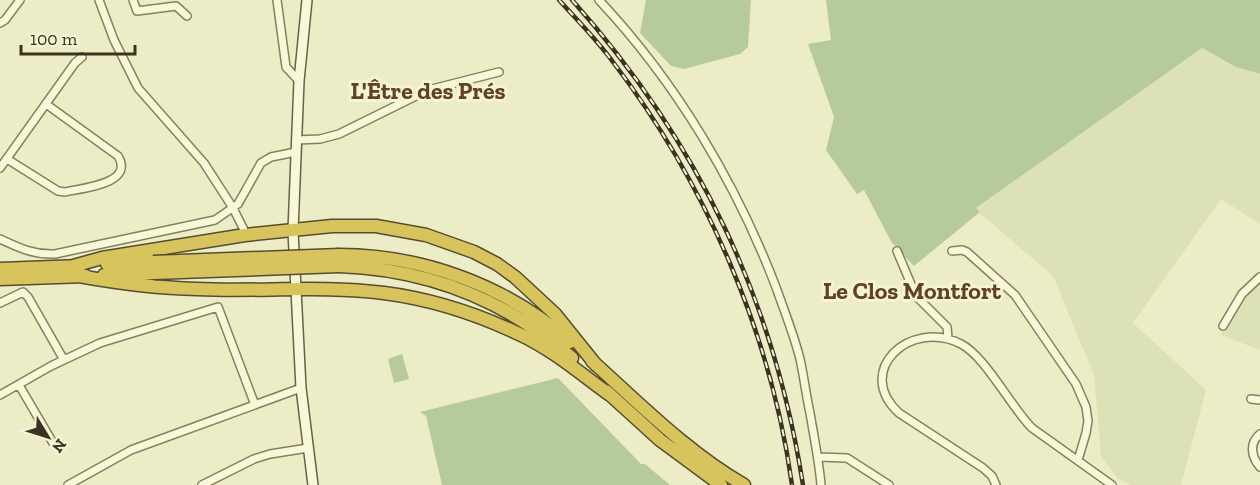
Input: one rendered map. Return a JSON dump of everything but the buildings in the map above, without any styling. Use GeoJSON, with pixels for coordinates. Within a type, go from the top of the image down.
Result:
{"type":"FeatureCollection","features":[{"type":"Feature","properties":{"kind":"highway"},"geometry":{"type":"LineString","coordinates":[[76,271],[102,258],[245,235],[332,226],[376,226],[426,235],[474,252],[497,264],[530,290],[555,314],[596,365]]}},
{"type":"Feature","properties":{"kind":"highway"},"geometry":{"type":"LineString","coordinates":[[0,269],[76,271],[381,257],[407,261],[460,276],[506,297],[558,331],[669,431],[701,457],[744,485]]}},
{"type":"Feature","properties":{"kind":"highway"},"geometry":{"type":"LineString","coordinates":[[339,260],[434,280],[501,308],[550,339],[660,440],[721,485]]}},
{"type":"Feature","properties":{"kind":"highway"},"geometry":{"type":"LineString","coordinates":[[0,279],[76,271],[127,284],[197,289],[337,289],[384,293],[432,302],[477,316],[542,346],[610,395]]}},
{"type":"Feature","properties":{"kind":"main road"},"geometry":{"type":"LineString","coordinates":[[307,0],[299,81],[294,231],[301,388],[314,485]]}},
{"type":"Feature","properties":{"kind":"street"},"geometry":{"type":"LineString","coordinates":[[0,23],[21,0]]}},
{"type":"Feature","properties":{"kind":"street"},"geometry":{"type":"LineString","coordinates":[[99,0],[114,40],[138,88],[204,163],[233,208],[245,235]]}},
{"type":"Feature","properties":{"kind":"street"},"geometry":{"type":"LineString","coordinates":[[134,0],[137,11],[176,6],[187,16]]}},
{"type":"Feature","properties":{"kind":"street"},"geometry":{"type":"LineString","coordinates":[[277,0],[286,67],[299,81]]}},
{"type":"Feature","properties":{"kind":"street"},"geometry":{"type":"LineString","coordinates":[[599,0],[648,57],[691,120],[734,194],[760,245],[800,358],[821,485]]}},
{"type":"Feature","properties":{"kind":"street"},"geometry":{"type":"LineString","coordinates":[[0,168],[82,57]]}},
{"type":"Feature","properties":{"kind":"street"},"geometry":{"type":"LineString","coordinates":[[296,140],[320,139],[339,134],[428,90],[499,72]]}},
{"type":"Feature","properties":{"kind":"street"},"geometry":{"type":"LineString","coordinates":[[7,159],[58,191],[65,192],[110,182],[122,169],[122,162],[118,156],[46,104]]}},
{"type":"Feature","properties":{"kind":"street"},"geometry":{"type":"LineString","coordinates":[[0,239],[39,255],[55,254],[215,220],[238,204],[261,163],[271,157],[296,152]]}},
{"type":"Feature","properties":{"kind":"street"},"geometry":{"type":"LineString","coordinates":[[952,250],[962,249],[967,252],[1015,295],[1076,384],[1086,407],[1088,421],[1078,460]]}},
{"type":"Feature","properties":{"kind":"street"},"geometry":{"type":"LineString","coordinates":[[897,251],[916,296],[947,327],[948,338]]}},
{"type":"Feature","properties":{"kind":"street"},"geometry":{"type":"LineString","coordinates":[[1223,326],[1242,294],[1260,277]]}},
{"type":"Feature","properties":{"kind":"street"},"geometry":{"type":"LineString","coordinates":[[0,303],[23,292],[64,360]]}},
{"type":"Feature","properties":{"kind":"street"},"geometry":{"type":"LineString","coordinates":[[0,395],[100,343],[218,307],[255,405]]}},
{"type":"Feature","properties":{"kind":"street"},"geometry":{"type":"LineString","coordinates":[[997,485],[992,476],[983,468],[890,405],[884,395],[883,371],[890,357],[899,347],[915,339],[931,336],[948,338],[963,345],[973,353],[1032,428],[1112,485]]}},
{"type":"Feature","properties":{"kind":"street"},"geometry":{"type":"LineString","coordinates":[[18,385],[53,443]]}},
{"type":"Feature","properties":{"kind":"street"},"geometry":{"type":"LineString","coordinates":[[68,485],[131,450],[301,388]]}},
{"type":"Feature","properties":{"kind":"street"},"geometry":{"type":"LineString","coordinates":[[1251,399],[1260,399]]}},
{"type":"Feature","properties":{"kind":"street"},"geometry":{"type":"LineString","coordinates":[[1260,434],[1255,438],[1251,452],[1260,467]]}},
{"type":"Feature","properties":{"kind":"street"},"geometry":{"type":"LineString","coordinates":[[202,485],[254,459],[308,448]]}},
{"type":"Feature","properties":{"kind":"street"},"geometry":{"type":"LineString","coordinates":[[818,457],[847,458],[889,485]]}},
{"type":"Feature","properties":{"kind":"green space"},"geometry":{"type":"Polygon","coordinates":[[[646,0],[751,0],[748,47],[740,54],[684,69],[671,66],[640,33],[646,0]]]}},
{"type":"Feature","properties":{"kind":"green space"},"geometry":{"type":"Polygon","coordinates":[[[826,0],[1260,0],[1260,74],[1236,67],[1202,48],[976,208],[980,212],[914,266],[892,243],[864,190],[857,194],[826,150],[834,117],[808,44],[831,40],[826,0]]]}},
{"type":"Feature","properties":{"kind":"green space"},"geometry":{"type":"Polygon","coordinates":[[[1202,48],[1236,67],[1260,74],[1260,224],[1221,199],[1133,323],[1206,390],[1181,485],[1130,485],[1117,478],[1101,456],[1094,375],[1053,276],[975,209],[1202,48]]]}},
{"type":"Feature","properties":{"kind":"green space"},"geometry":{"type":"Polygon","coordinates":[[[1260,282],[1260,350],[1221,335],[1242,300],[1260,282]]]}},
{"type":"Feature","properties":{"kind":"green space"},"geometry":{"type":"Polygon","coordinates":[[[402,354],[409,379],[394,383],[388,359],[402,354]]]}},
{"type":"Feature","properties":{"kind":"green space"},"geometry":{"type":"Polygon","coordinates":[[[558,378],[641,464],[645,464],[670,485],[442,485],[426,416],[420,412],[558,378]]]}},
{"type":"Feature","properties":{"kind":"railway"},"geometry":{"type":"LineString","coordinates":[[559,0],[607,54],[647,109],[705,209],[730,262],[751,317],[782,428],[792,485]]}},
{"type":"Feature","properties":{"kind":"railway"},"geometry":{"type":"LineString","coordinates":[[572,0],[617,53],[657,109],[724,225],[750,287],[772,350],[790,416],[803,485]]}},
{"type":"Feature","properties":{"kind":"district","name":"L'Être des Prés"},"geometry":{"type":"Point","coordinates":[428,90]}},
{"type":"Feature","properties":{"kind":"district","name":"Le Clos Montfort"},"geometry":{"type":"Point","coordinates":[912,290]}}]}
